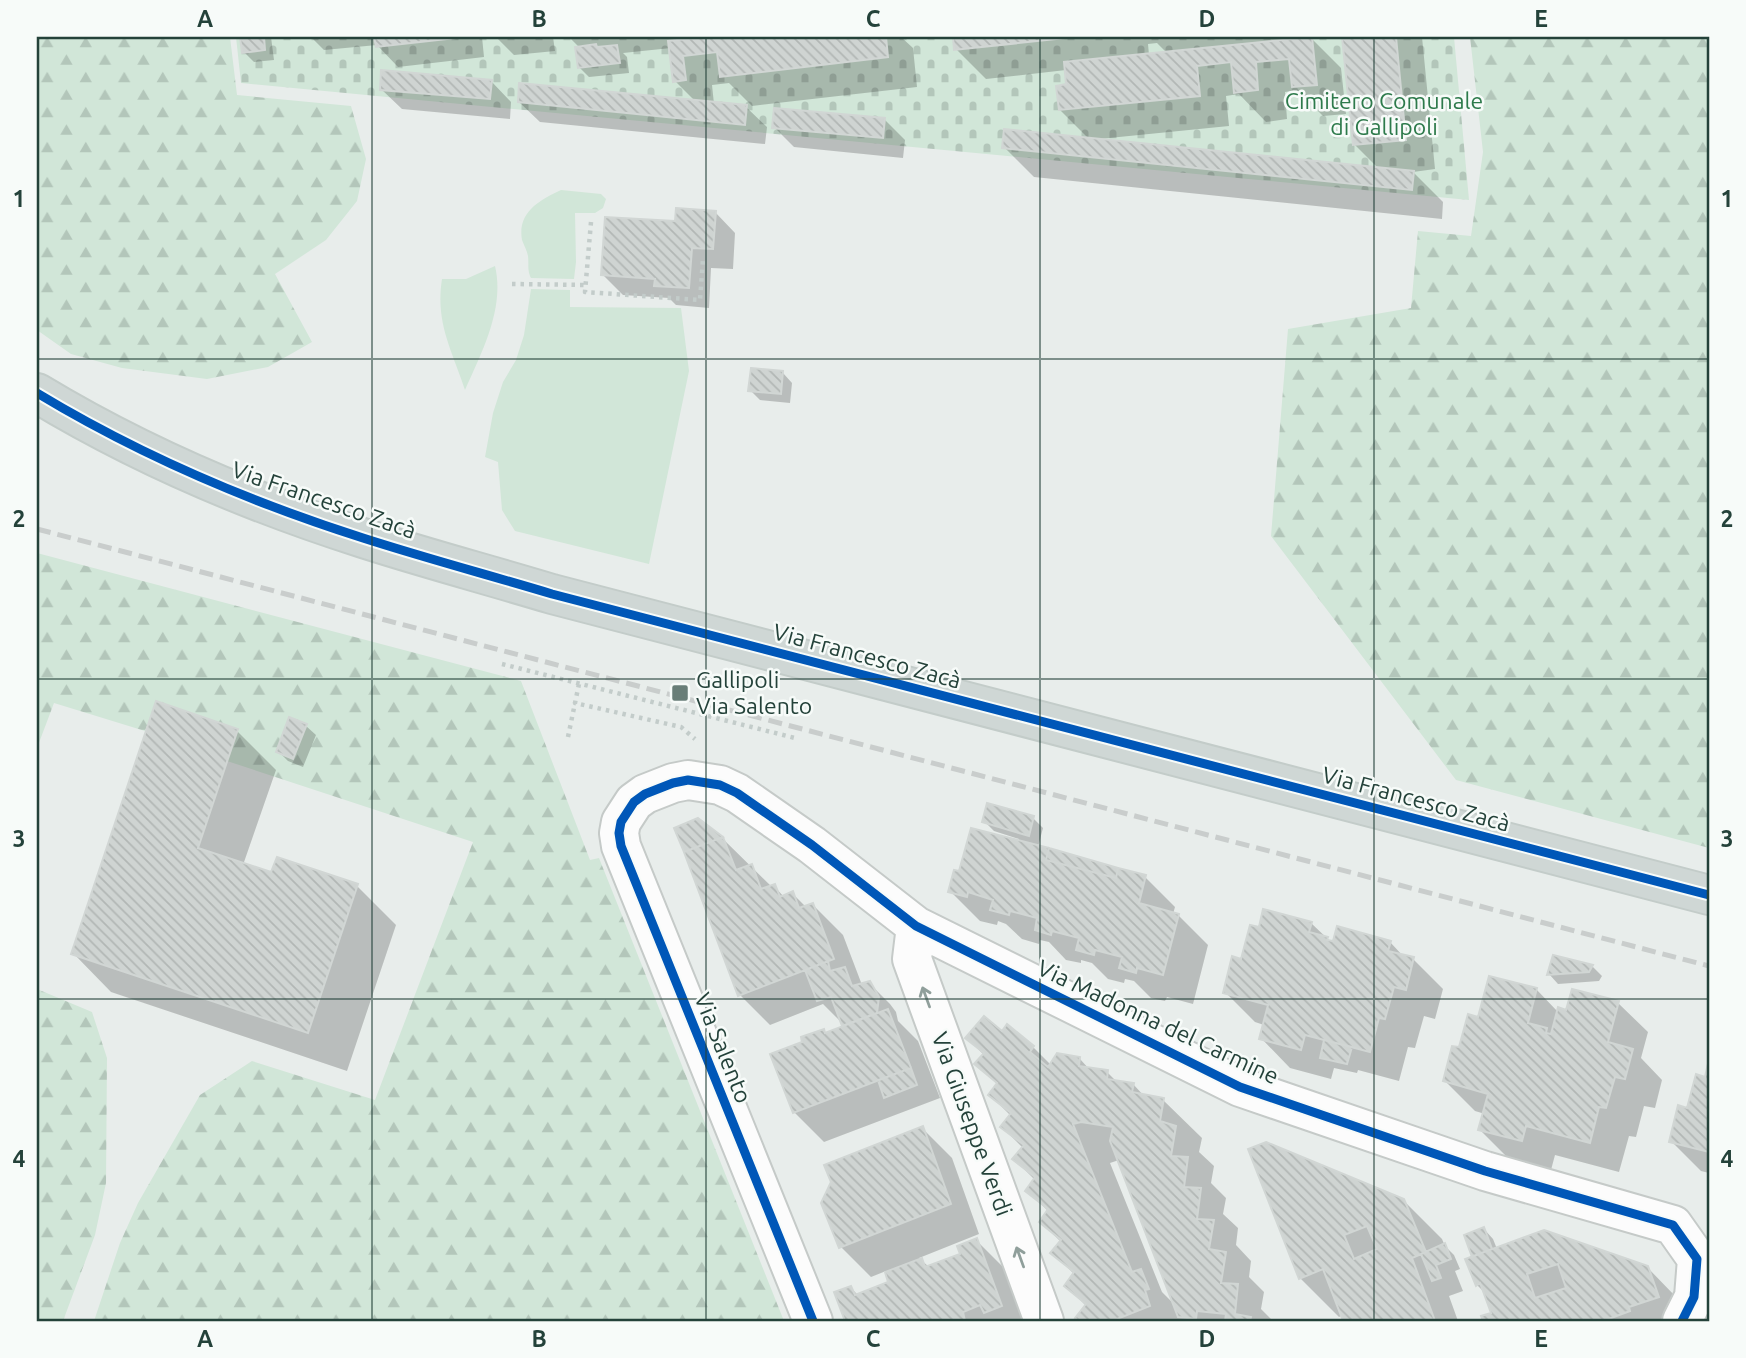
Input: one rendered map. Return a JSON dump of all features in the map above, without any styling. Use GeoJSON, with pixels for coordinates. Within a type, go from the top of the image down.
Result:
{"type":"FeatureCollection","features":[{"type":"Feature","properties":{"kind":"main road","name":"Via Francesco Zacà"},"geometry":{"type":"LineString","coordinates":[[37,393],[132,444],[217,484],[362,538],[552,594],[1709,895]]}},
{"type":"Feature","properties":{"kind":"street","name":"Via Madonna del Carmine"},"geometry":{"type":"LineString","coordinates":[[645,794],[688,780],[720,785],[737,793],[812,845],[916,926],[1240,1087],[1485,1171],[1673,1225],[1697,1259],[1694,1297],[1682,1321]]}},
{"type":"Feature","properties":{"kind":"street","name":"Via Salento"},"geometry":{"type":"LineString","coordinates":[[645,794],[634,802],[621,822],[621,846],[813,1321]]}},
{"type":"Feature","properties":{"kind":"street","name":"Via Giuseppe Verdi"},"geometry":{"type":"LineString","coordinates":[[916,926],[912,958],[1044,1321]]}},
{"type":"Feature","properties":{"kind":"path"},"geometry":{"type":"LineString","coordinates":[[591,222],[585,292],[700,300],[703,259]]}},
{"type":"Feature","properties":{"kind":"path"},"geometry":{"type":"LineString","coordinates":[[512,284],[586,285]]}},
{"type":"Feature","properties":{"kind":"path"},"geometry":{"type":"LineString","coordinates":[[502,664],[795,738]]}},
{"type":"Feature","properties":{"kind":"path"},"geometry":{"type":"LineString","coordinates":[[568,737],[579,684]]}},
{"type":"Feature","properties":{"kind":"path"},"geometry":{"type":"LineString","coordinates":[[575,703],[681,727],[700,743]]}},
{"type":"Feature","properties":{"kind":"green space"},"geometry":{"type":"Polygon","coordinates":[[[37,37],[230,37],[237,95],[351,106],[366,159],[357,201],[326,240],[275,274],[312,342],[268,367],[207,379],[122,368],[71,354],[37,330],[37,37]]]}},
{"type":"Feature","properties":{"kind":"green space","name":"Cimitero Comunale di Gallipoli"},"geometry":{"type":"Polygon","coordinates":[[[236,37],[1454,37],[1469,200],[241,83],[236,37]]]}},
{"type":"Feature","properties":{"kind":"green space"},"geometry":{"type":"Polygon","coordinates":[[[1470,37],[1709,37],[1709,848],[1456,780],[1271,536],[1288,329],[1411,308],[1418,231],[1471,236],[1483,152],[1470,37]]]}},
{"type":"Feature","properties":{"kind":"green space"},"geometry":{"type":"Polygon","coordinates":[[[561,190],[601,194],[606,199],[603,208],[595,213],[575,213],[574,279],[531,278],[528,256],[522,240],[523,222],[532,208],[561,190]]]}},
{"type":"Feature","properties":{"kind":"green space"},"geometry":{"type":"Polygon","coordinates":[[[495,266],[497,298],[494,314],[485,345],[465,390],[443,323],[440,295],[442,279],[466,279],[495,266]]]}},
{"type":"Feature","properties":{"kind":"green space"},"geometry":{"type":"Polygon","coordinates":[[[531,289],[570,290],[570,307],[681,308],[689,371],[649,564],[515,531],[502,510],[498,462],[485,457],[493,413],[503,382],[516,360],[524,335],[531,289]]]}},
{"type":"Feature","properties":{"kind":"green space"},"geometry":{"type":"Polygon","coordinates":[[[37,553],[521,681],[590,860],[599,858],[784,1321],[94,1321],[120,1243],[138,1203],[200,1095],[252,1061],[375,1100],[473,842],[227,761],[238,729],[156,702],[145,731],[54,703],[37,748],[37,553]]]}},
{"type":"Feature","properties":{"kind":"green space"},"geometry":{"type":"Polygon","coordinates":[[[37,989],[92,1012],[107,1058],[106,1183],[95,1235],[63,1321],[37,1321],[37,989]]]}},
{"type":"Feature","properties":{"kind":"building"},"geometry":{"type":"Polygon","coordinates":[[[240,37],[264,37],[265,50],[242,53],[240,37]]]}},
{"type":"Feature","properties":{"kind":"building"},"geometry":{"type":"Polygon","coordinates":[[[374,37],[465,37],[376,47],[374,37]]]}},
{"type":"Feature","properties":{"kind":"building"},"geometry":{"type":"Polygon","coordinates":[[[706,37],[886,37],[888,57],[720,77],[717,52],[683,56],[686,80],[673,82],[668,41],[706,37]]]}},
{"type":"Feature","properties":{"kind":"building"},"geometry":{"type":"Polygon","coordinates":[[[953,37],[1075,37],[954,50],[953,37]]]}},
{"type":"Feature","properties":{"kind":"building"},"geometry":{"type":"Polygon","coordinates":[[[1312,37],[1317,85],[1292,87],[1289,59],[1256,62],[1258,90],[1234,93],[1231,62],[1197,66],[1200,96],[1059,110],[1056,86],[1066,84],[1064,62],[1312,37]]]}},
{"type":"Feature","properties":{"kind":"building"},"geometry":{"type":"Polygon","coordinates":[[[1342,37],[1396,37],[1406,140],[1353,145],[1342,37]]]}},
{"type":"Feature","properties":{"kind":"building"},"geometry":{"type":"Polygon","coordinates":[[[596,44],[597,47],[617,45],[620,63],[578,68],[575,47],[596,44]]]}},
{"type":"Feature","properties":{"kind":"building"},"geometry":{"type":"Polygon","coordinates":[[[381,70],[492,80],[490,99],[380,90],[381,70]]]}},
{"type":"Feature","properties":{"kind":"building"},"geometry":{"type":"Polygon","coordinates":[[[519,83],[747,105],[745,125],[518,102],[519,83]]]}},
{"type":"Feature","properties":{"kind":"building"},"geometry":{"type":"Polygon","coordinates":[[[774,108],[885,118],[883,138],[772,128],[774,108]]]}},
{"type":"Feature","properties":{"kind":"building"},"geometry":{"type":"Polygon","coordinates":[[[1004,129],[1414,171],[1412,190],[1002,148],[1004,129]]]}},
{"type":"Feature","properties":{"kind":"building"},"geometry":{"type":"Polygon","coordinates":[[[676,208],[716,211],[713,249],[692,248],[689,288],[654,286],[655,279],[601,275],[605,217],[675,221],[676,208]]]}},
{"type":"Feature","properties":{"kind":"building"},"geometry":{"type":"Polygon","coordinates":[[[751,368],[783,371],[781,394],[748,391],[751,368]]]}},
{"type":"Feature","properties":{"kind":"building"},"geometry":{"type":"Polygon","coordinates":[[[156,701],[238,729],[198,848],[271,872],[277,857],[358,884],[308,1033],[71,954],[156,701]]]}},
{"type":"Feature","properties":{"kind":"building"},"geometry":{"type":"Polygon","coordinates":[[[289,717],[307,724],[293,759],[276,752],[289,717]]]}},
{"type":"Feature","properties":{"kind":"building"},"geometry":{"type":"Polygon","coordinates":[[[987,803],[1034,816],[1029,836],[982,822],[987,803]]]}},
{"type":"Feature","properties":{"kind":"building"},"geometry":{"type":"Polygon","coordinates":[[[698,818],[723,837],[684,852],[674,828],[698,818]]]}},
{"type":"Feature","properties":{"kind":"building"},"geometry":{"type":"Polygon","coordinates":[[[971,828],[1049,848],[1046,860],[1116,878],[1118,868],[1146,875],[1139,903],[1179,914],[1163,975],[1137,968],[1136,973],[1119,968],[1122,957],[1095,950],[1094,955],[1076,950],[1079,938],[1035,930],[1037,918],[1010,911],[1009,915],[990,910],[993,900],[968,892],[967,897],[948,892],[954,870],[959,871],[971,828]]]}},
{"type":"Feature","properties":{"kind":"building"},"geometry":{"type":"Polygon","coordinates":[[[723,837],[736,870],[752,864],[761,889],[775,884],[780,897],[793,891],[799,908],[813,903],[834,959],[738,996],[684,852],[723,837]]]}},
{"type":"Feature","properties":{"kind":"building"},"geometry":{"type":"Polygon","coordinates":[[[1049,848],[1118,868],[1116,878],[1046,860],[1049,848]]]}},
{"type":"Feature","properties":{"kind":"building"},"geometry":{"type":"Polygon","coordinates":[[[1263,909],[1312,922],[1309,932],[1328,937],[1327,940],[1333,941],[1337,926],[1391,941],[1388,951],[1414,957],[1406,990],[1394,987],[1385,1019],[1379,1018],[1370,1052],[1305,1035],[1301,1050],[1259,1039],[1268,1005],[1223,993],[1232,956],[1241,959],[1250,925],[1259,927],[1263,909]]]}},
{"type":"Feature","properties":{"kind":"building"},"geometry":{"type":"Polygon","coordinates":[[[1553,955],[1593,965],[1589,972],[1547,975],[1553,955]]]}},
{"type":"Feature","properties":{"kind":"building"},"geometry":{"type":"Polygon","coordinates":[[[828,961],[830,971],[845,967],[852,986],[870,981],[879,997],[877,1013],[842,1026],[831,997],[817,1001],[805,970],[828,961]]]}},
{"type":"Feature","properties":{"kind":"building"},"geometry":{"type":"Polygon","coordinates":[[[1489,976],[1537,988],[1528,1023],[1547,1028],[1546,1033],[1551,1034],[1558,1007],[1566,1010],[1572,989],[1619,1001],[1608,1042],[1633,1049],[1625,1079],[1615,1077],[1606,1108],[1599,1107],[1590,1143],[1526,1126],[1522,1141],[1478,1130],[1488,1094],[1443,1081],[1452,1046],[1459,1047],[1468,1014],[1478,1017],[1489,976]]]}},
{"type":"Feature","properties":{"kind":"building"},"geometry":{"type":"Polygon","coordinates":[[[888,1009],[911,1068],[793,1113],[770,1054],[802,1042],[801,1037],[824,1029],[825,1033],[888,1009]]]}},
{"type":"Feature","properties":{"kind":"building"},"geometry":{"type":"Polygon","coordinates":[[[984,1016],[1002,1031],[1007,1024],[1034,1046],[1030,1052],[1048,1067],[1057,1053],[1080,1057],[1079,1066],[1108,1070],[1107,1079],[1134,1083],[1132,1092],[1164,1098],[1160,1121],[1176,1126],[1171,1156],[1188,1157],[1184,1187],[1201,1188],[1197,1219],[1214,1220],[1209,1249],[1226,1252],[1221,1283],[1238,1284],[1235,1314],[1251,1317],[1250,1321],[1225,1321],[1226,1314],[1197,1311],[1196,1319],[1178,1317],[1110,1141],[1113,1127],[1081,1122],[1073,1124],[1132,1272],[1141,1269],[1149,1289],[1145,1290],[1150,1306],[1112,1321],[1079,1321],[1075,1318],[1086,1304],[1064,1286],[1074,1272],[1050,1253],[1061,1240],[1039,1222],[1048,1209],[1025,1191],[1035,1177],[1012,1159],[1024,1145],[1000,1127],[1011,1113],[988,1095],[997,1083],[974,1064],[984,1053],[965,1038],[984,1016]]]}},
{"type":"Feature","properties":{"kind":"building"},"geometry":{"type":"Polygon","coordinates":[[[1324,1040],[1352,1047],[1347,1064],[1320,1058],[1324,1040]]]}},
{"type":"Feature","properties":{"kind":"building"},"geometry":{"type":"Polygon","coordinates":[[[1709,1059],[1709,1152],[1669,1142],[1678,1105],[1687,1108],[1696,1074],[1705,1077],[1709,1059]]]}},
{"type":"Feature","properties":{"kind":"building"},"geometry":{"type":"Polygon","coordinates":[[[911,1068],[917,1085],[884,1098],[878,1080],[911,1068]]]}},
{"type":"Feature","properties":{"kind":"building"},"geometry":{"type":"Polygon","coordinates":[[[923,1126],[951,1204],[839,1248],[821,1203],[831,1182],[824,1165],[923,1126]]]}},
{"type":"Feature","properties":{"kind":"building"},"geometry":{"type":"Polygon","coordinates":[[[1266,1142],[1404,1199],[1426,1252],[1412,1258],[1435,1321],[1343,1321],[1323,1269],[1299,1279],[1248,1149],[1266,1142]],[[1367,1226],[1344,1235],[1354,1259],[1377,1249],[1367,1226]]]}},
{"type":"Feature","properties":{"kind":"building"},"geometry":{"type":"Polygon","coordinates":[[[1484,1227],[1492,1249],[1472,1257],[1464,1235],[1484,1227]]]}},
{"type":"Feature","properties":{"kind":"building"},"geometry":{"type":"Polygon","coordinates":[[[1544,1230],[1648,1266],[1659,1297],[1629,1307],[1630,1311],[1603,1321],[1483,1321],[1481,1316],[1491,1313],[1480,1283],[1476,1286],[1465,1259],[1544,1230]],[[1558,1264],[1527,1274],[1535,1298],[1566,1288],[1558,1264]]]}},
{"type":"Feature","properties":{"kind":"building"},"geometry":{"type":"Polygon","coordinates":[[[977,1238],[1002,1306],[984,1313],[980,1305],[963,1312],[965,1321],[845,1321],[834,1292],[851,1286],[855,1295],[888,1282],[885,1272],[922,1258],[925,1267],[960,1254],[957,1246],[977,1238]]]}},
{"type":"Feature","properties":{"kind":"building"},"geometry":{"type":"Polygon","coordinates":[[[1445,1243],[1451,1259],[1436,1265],[1441,1278],[1432,1281],[1421,1254],[1445,1243]]]}},
{"type":"Feature","properties":{"kind":"railway"},"geometry":{"type":"LineString","coordinates":[[37,529],[1709,966]]}},
{"type":"Feature","properties":{"kind":"cycle path"},"geometry":{"type":"LineString","coordinates":[[37,393],[115,436],[196,475],[279,509],[410,553],[552,594],[1709,895]]}},
{"type":"Feature","properties":{"kind":"cycle path"},"geometry":{"type":"LineString","coordinates":[[813,1321],[621,846],[621,822],[634,802],[645,794],[673,783],[688,780],[720,785],[737,793],[812,845],[916,926],[1240,1087],[1485,1171],[1673,1225],[1697,1259],[1694,1297],[1682,1321]]}},
{"type":"Feature","properties":{"kind":"place","name":"Gallipoli Via Salento"},"geometry":{"type":"Point","coordinates":[680,693]}}]}
